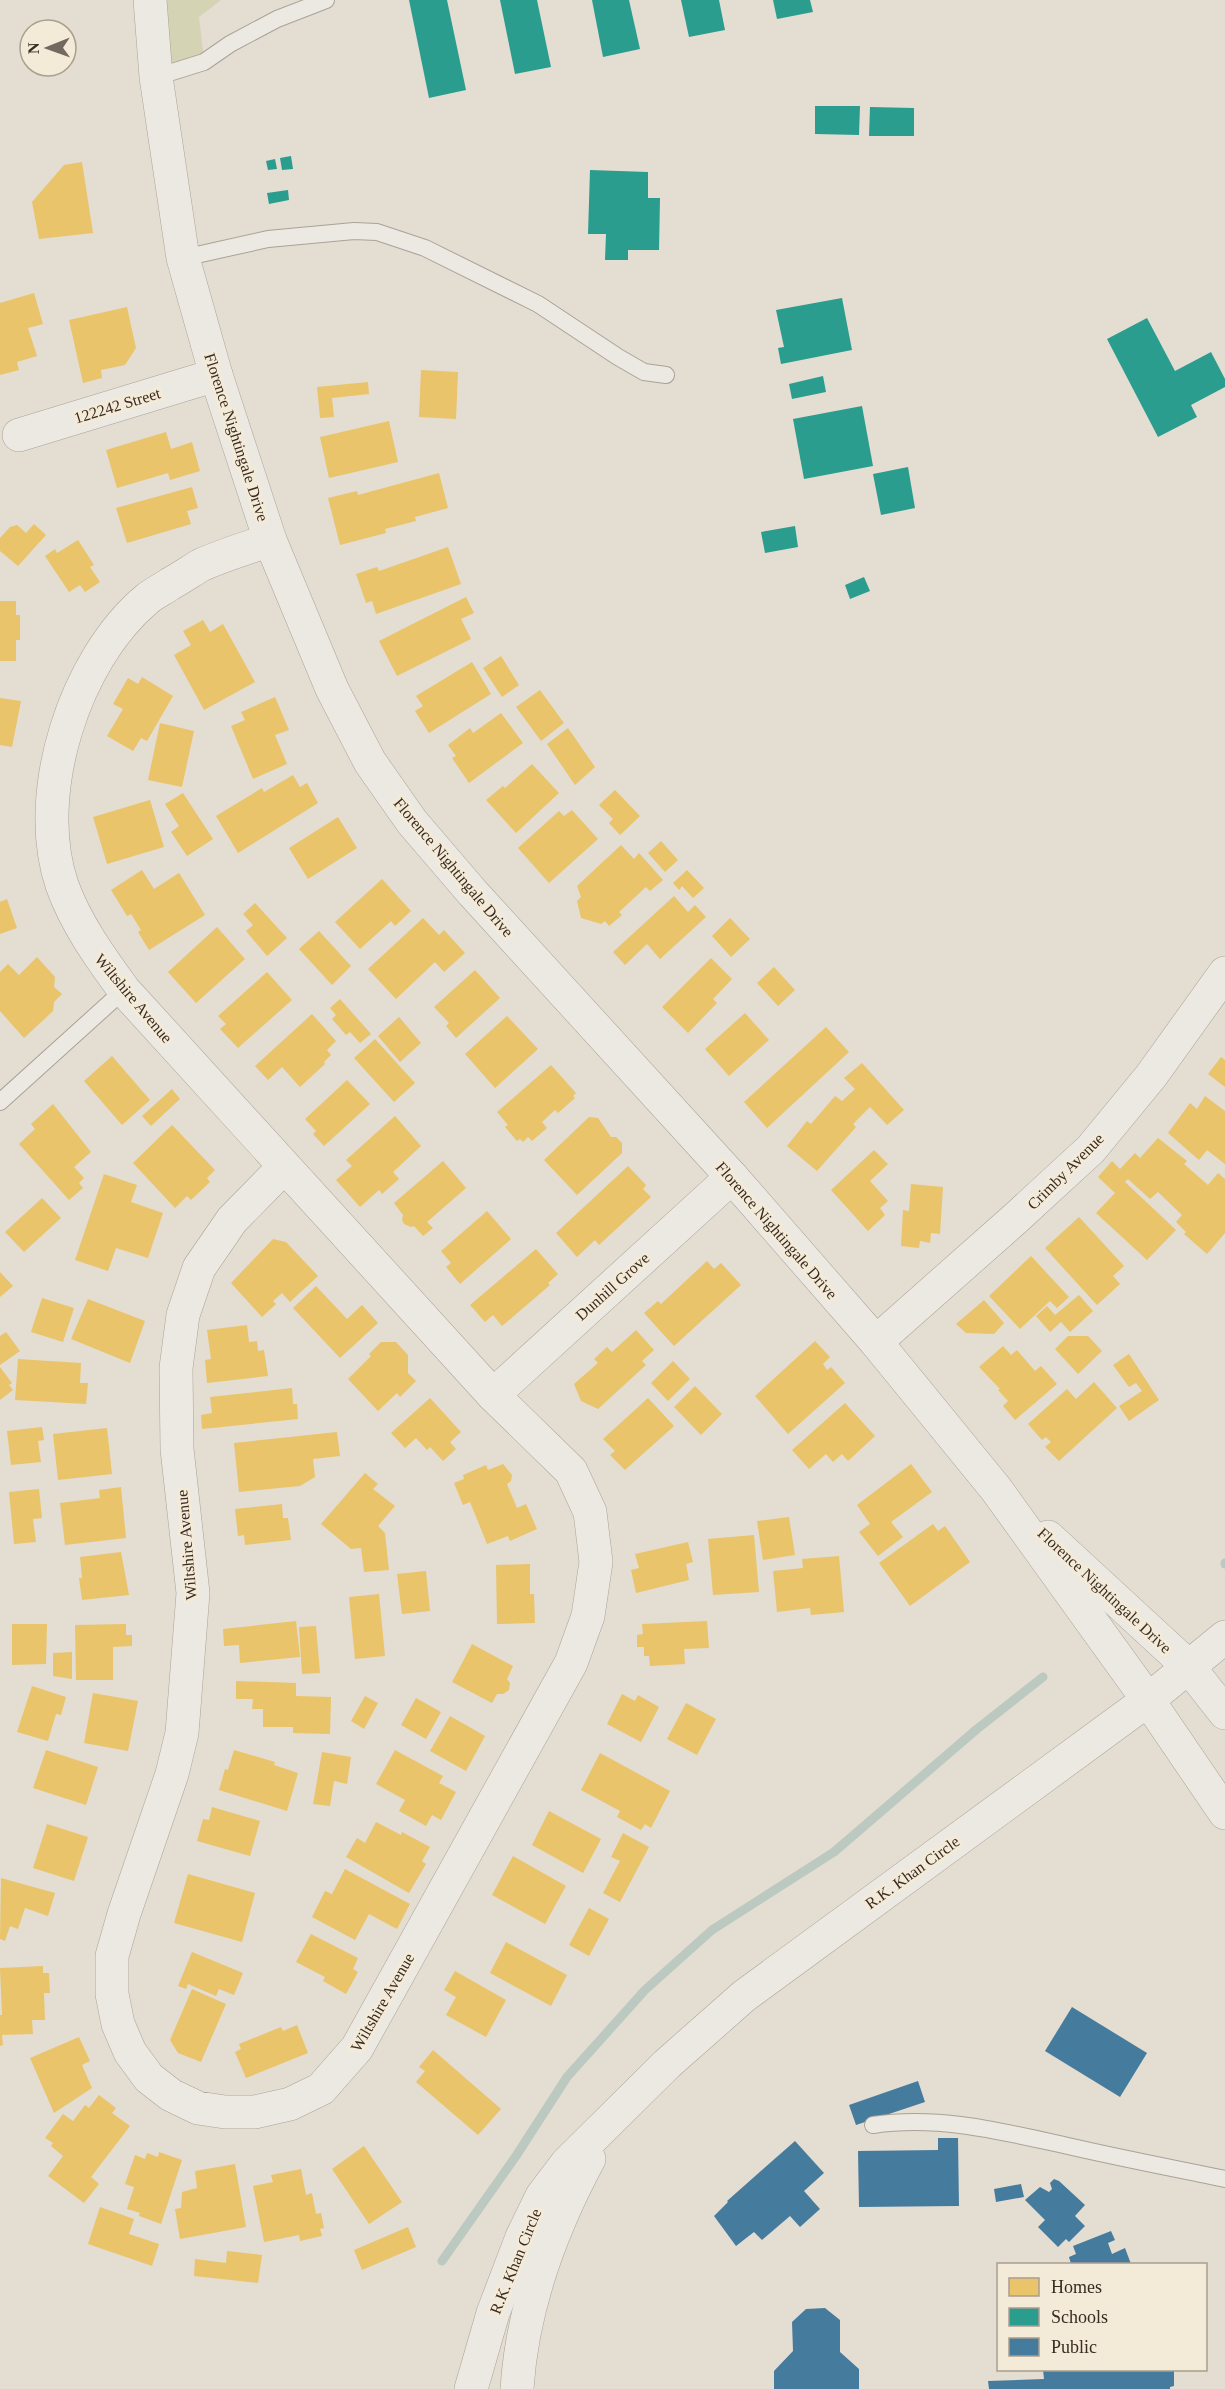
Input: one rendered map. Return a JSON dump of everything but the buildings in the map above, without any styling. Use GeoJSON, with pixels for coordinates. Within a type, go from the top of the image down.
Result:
{"type":"FeatureCollection","features":[{"type":"Feature","properties":{"kind":"street","name":"Florence Nightingale Drive"},"geometry":{"type":"LineString","coordinates":[[150,0],[156,77],[183,258],[216,375],[270,540],[332,689],[370,762],[412,822],[472,892],[732,1177],[876,1342],[996,1489],[1148,1700],[1225,1813]]}},
{"type":"Feature","properties":{"kind":"street","name":"122242 Street"},"geometry":{"type":"LineString","coordinates":[[19,435],[216,375]]}},
{"type":"Feature","properties":{"kind":"street","name":"Wiltshire Avenue"},"geometry":{"type":"LineString","coordinates":[[270,540],[202,565],[148,598],[108,640],[84,681],[66,723],[57,772],[52,829],[62,884],[89,943],[124,990],[493,1395],[572,1471],[590,1512],[596,1562],[588,1616],[571,1663],[357,2048],[321,2089],[290,2104],[255,2112],[225,2112],[198,2108],[171,2095],[148,2078],[130,2052],[118,2024],[112,1994],[112,1956],[172,1774],[182,1733],[193,1593],[177,1449],[176,1368],[183,1315],[199,1268],[232,1220],[284,1167]]}},
{"type":"Feature","properties":{"kind":"street","name":"Crimby Avenue"},"geometry":{"type":"LineString","coordinates":[[876,1342],[1008,1226],[1091,1149],[1151,1076],[1225,973]]}},
{"type":"Feature","properties":{"kind":"street","name":"Dunhill Grove"},"geometry":{"type":"LineString","coordinates":[[493,1395],[732,1177]]}},
{"type":"Feature","properties":{"kind":"street","name":"Florence Nightingale Drive"},"geometry":{"type":"LineString","coordinates":[[996,1489],[1188,1666],[1225,1713]]}},
{"type":"Feature","properties":{"kind":"street","name":"R.K. Khan Circle"},"geometry":{"type":"LineString","coordinates":[[471,2389],[493,2313],[522,2237],[542,2196],[567,2163],[667,2064],[744,1996],[1148,1700],[1225,1636]]}},
{"type":"Feature","properties":{"kind":"street","name":"R.K. Khan Circle"},"geometry":{"type":"LineString","coordinates":[[517,2389],[524,2330],[541,2268],[572,2192],[610,2121]]}},
{"type":"Feature","properties":{"kind":"lane"},"geometry":{"type":"LineString","coordinates":[[156,77],[204,62],[230,44],[277,19],[326,0]]}},
{"type":"Feature","properties":{"kind":"lane"},"geometry":{"type":"LineString","coordinates":[[183,258],[268,239],[343,232],[377,232],[435,253],[538,304],[644,372],[666,375]]}},
{"type":"Feature","properties":{"kind":"lane"},"geometry":{"type":"LineString","coordinates":[[0,1102],[124,990]]}},
{"type":"Feature","properties":{"kind":"lane"},"geometry":{"type":"LineString","coordinates":[[873,2125],[927,2122],[973,2127],[1225,2179]]}},
{"type":"Feature","properties":{"kind":"green space"},"geometry":{"type":"Polygon","coordinates":[[[149,0],[221,0],[199,17],[204,60],[155,78],[149,0]]]}},
{"type":"Feature","properties":{"kind":"waterway"},"geometry":{"type":"LineString","coordinates":[[442,2261],[516,2156],[567,2077],[645,1990],[712,1930],[834,1852],[977,1729],[1043,1677]]}}]}
